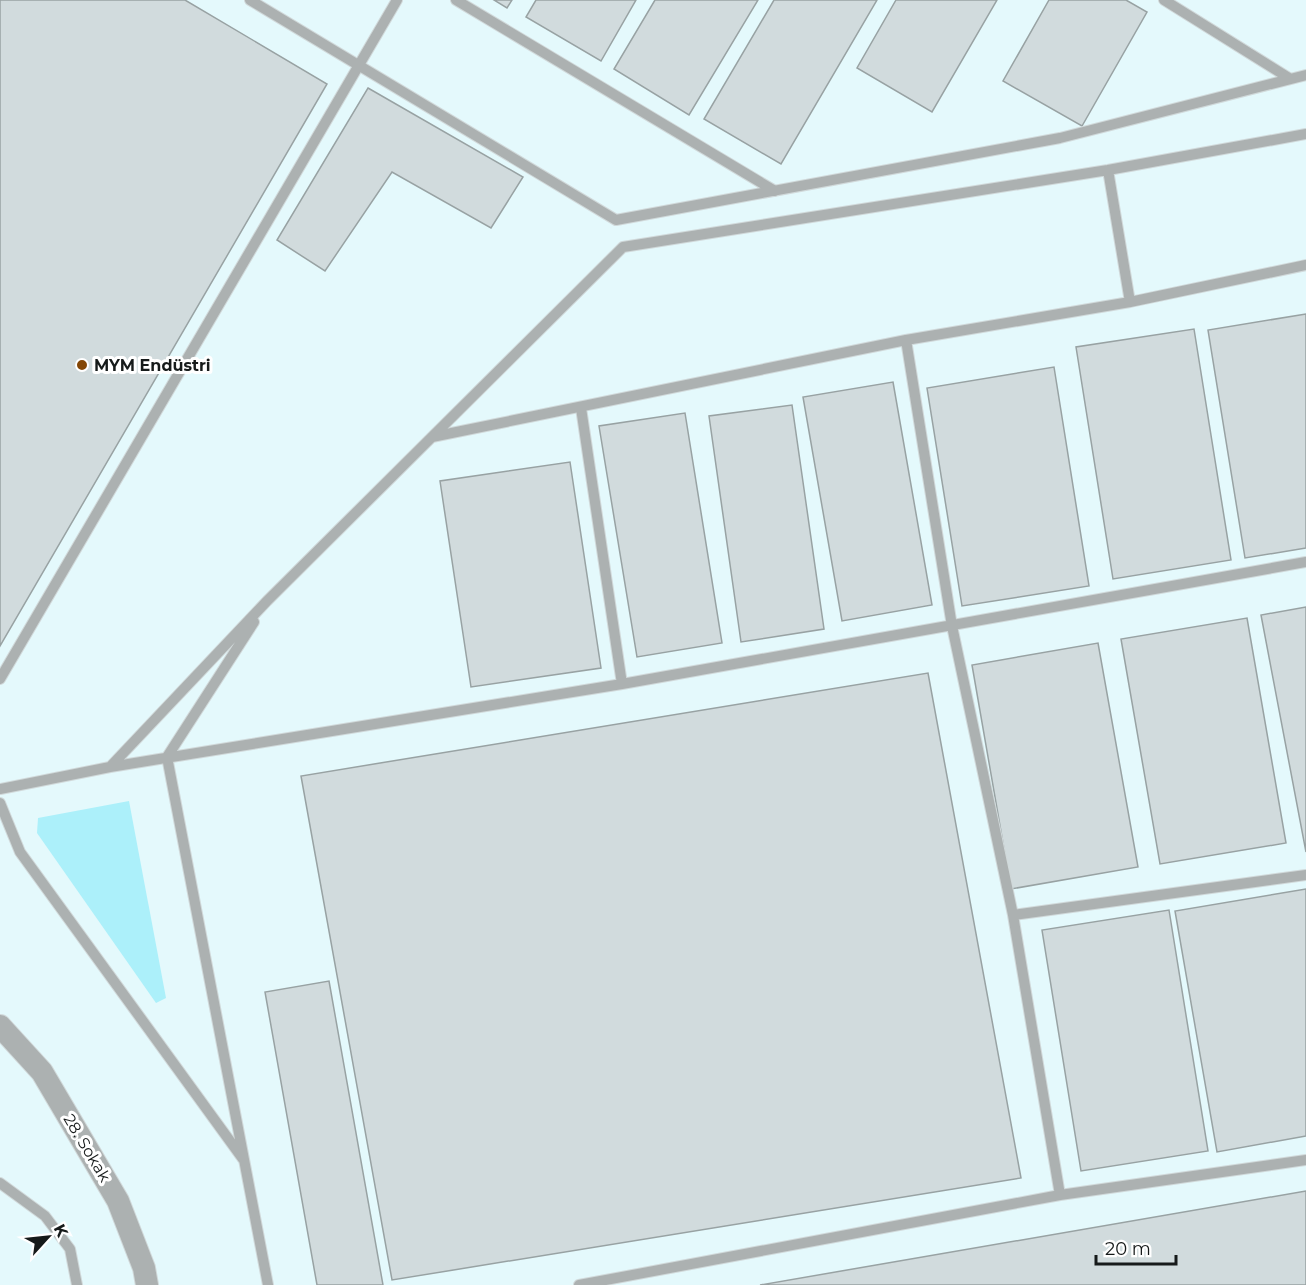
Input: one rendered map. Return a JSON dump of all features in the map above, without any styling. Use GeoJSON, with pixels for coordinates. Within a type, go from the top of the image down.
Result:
{"type":"FeatureCollection","features":[{"type":"Feature","properties":{"kind":"street","name":"28. Sokak"},"geometry":{"type":"LineString","coordinates":[[0,1026],[42,1072],[118,1201],[144,1268],[147,1285]]}},
{"type":"Feature","properties":{"kind":"lane"},"geometry":{"type":"LineString","coordinates":[[250,0],[615,220],[1060,138],[1306,75]]}},
{"type":"Feature","properties":{"kind":"lane"},"geometry":{"type":"LineString","coordinates":[[0,679],[397,0]]}},
{"type":"Feature","properties":{"kind":"lane"},"geometry":{"type":"LineString","coordinates":[[456,0],[775,191]]}},
{"type":"Feature","properties":{"kind":"lane"},"geometry":{"type":"LineString","coordinates":[[1164,0],[1289,78]]}},
{"type":"Feature","properties":{"kind":"lane"},"geometry":{"type":"LineString","coordinates":[[110,767],[267,601],[623,247],[1108,170],[1306,135]]}},
{"type":"Feature","properties":{"kind":"lane"},"geometry":{"type":"LineString","coordinates":[[1108,170],[1130,302]]}},
{"type":"Feature","properties":{"kind":"lane"},"geometry":{"type":"LineString","coordinates":[[431,438],[906,340],[1130,302],[1306,265]]}},
{"type":"Feature","properties":{"kind":"lane"},"geometry":{"type":"LineString","coordinates":[[906,340],[952,626],[1013,915],[1060,1195]]}},
{"type":"Feature","properties":{"kind":"lane"},"geometry":{"type":"LineString","coordinates":[[581,408],[622,684]]}},
{"type":"Feature","properties":{"kind":"lane"},"geometry":{"type":"LineString","coordinates":[[0,789],[110,767],[622,684],[1306,562]]}},
{"type":"Feature","properties":{"kind":"lane"},"geometry":{"type":"LineString","coordinates":[[267,601],[167,758],[268,1285]]}},
{"type":"Feature","properties":{"kind":"lane"},"geometry":{"type":"LineString","coordinates":[[0,803],[20,852],[246,1163]]}},
{"type":"Feature","properties":{"kind":"lane"},"geometry":{"type":"LineString","coordinates":[[1013,915],[1306,875]]}},
{"type":"Feature","properties":{"kind":"lane"},"geometry":{"type":"LineString","coordinates":[[579,1285],[1060,1195],[1306,1160]]}},
{"type":"Feature","properties":{"kind":"lane"},"geometry":{"type":"LineString","coordinates":[[0,1184],[45,1216],[70,1249],[77,1285]]}},
{"type":"Feature","properties":{"kind":"shaded area"},"geometry":{"type":"Polygon","coordinates":[[[0,0],[1306,0],[1306,1285],[0,1285],[0,0]]]}},
{"type":"Feature","properties":{"kind":"shaded area"},"geometry":{"type":"Polygon","coordinates":[[[129,801],[166,998],[156,1003],[37,833],[38,818],[129,801]]]}},
{"type":"Feature","properties":{"kind":"building","name":"MYM Endüstri"},"geometry":{"type":"Polygon","coordinates":[[[0,0],[185,0],[327,84],[0,646],[0,0]]]}},
{"type":"Feature","properties":{"kind":"building"},"geometry":{"type":"Polygon","coordinates":[[[494,0],[512,0],[507,8],[494,0]]]}},
{"type":"Feature","properties":{"kind":"building"},"geometry":{"type":"Polygon","coordinates":[[[536,0],[636,0],[601,61],[526,17],[536,0]]]}},
{"type":"Feature","properties":{"kind":"building"},"geometry":{"type":"Polygon","coordinates":[[[655,0],[758,0],[689,115],[614,69],[655,0]]]}},
{"type":"Feature","properties":{"kind":"building"},"geometry":{"type":"Polygon","coordinates":[[[774,0],[877,0],[781,164],[704,119],[774,0]]]}},
{"type":"Feature","properties":{"kind":"building"},"geometry":{"type":"Polygon","coordinates":[[[896,0],[997,0],[932,112],[857,68],[896,0]]]}},
{"type":"Feature","properties":{"kind":"building"},"geometry":{"type":"Polygon","coordinates":[[[1049,0],[1126,0],[1147,12],[1082,126],[1003,81],[1049,0]]]}},
{"type":"Feature","properties":{"kind":"building"},"geometry":{"type":"Polygon","coordinates":[[[368,88],[523,177],[491,228],[392,172],[325,271],[277,240],[368,88]]]}},
{"type":"Feature","properties":{"kind":"building"},"geometry":{"type":"Polygon","coordinates":[[[1306,314],[1306,548],[1245,558],[1208,330],[1306,314]]]}},
{"type":"Feature","properties":{"kind":"building"},"geometry":{"type":"Polygon","coordinates":[[[1194,329],[1231,560],[1113,579],[1076,347],[1194,329]]]}},
{"type":"Feature","properties":{"kind":"building"},"geometry":{"type":"Polygon","coordinates":[[[1054,367],[1089,586],[962,606],[927,388],[1054,367]]]}},
{"type":"Feature","properties":{"kind":"building"},"geometry":{"type":"Polygon","coordinates":[[[893,382],[932,605],[842,621],[803,397],[893,382]]]}},
{"type":"Feature","properties":{"kind":"building"},"geometry":{"type":"Polygon","coordinates":[[[792,405],[824,629],[741,642],[709,416],[792,405]]]}},
{"type":"Feature","properties":{"kind":"building"},"geometry":{"type":"Polygon","coordinates":[[[685,413],[722,643],[637,657],[599,426],[685,413]]]}},
{"type":"Feature","properties":{"kind":"building"},"geometry":{"type":"Polygon","coordinates":[[[570,462],[601,668],[471,687],[440,481],[570,462]]]}},
{"type":"Feature","properties":{"kind":"building"},"geometry":{"type":"Polygon","coordinates":[[[1306,607],[1306,852],[1261,615],[1306,607]]]}},
{"type":"Feature","properties":{"kind":"building"},"geometry":{"type":"Polygon","coordinates":[[[1247,618],[1286,843],[1160,864],[1121,639],[1247,618]]]}},
{"type":"Feature","properties":{"kind":"building"},"geometry":{"type":"Polygon","coordinates":[[[1098,643],[1138,867],[1011,889],[972,665],[1098,643]]]}},
{"type":"Feature","properties":{"kind":"building"},"geometry":{"type":"Polygon","coordinates":[[[928,673],[1021,1178],[392,1280],[301,776],[928,673]]]}},
{"type":"Feature","properties":{"kind":"building"},"geometry":{"type":"Polygon","coordinates":[[[1306,889],[1306,1136],[1217,1152],[1175,911],[1306,889]]]}},
{"type":"Feature","properties":{"kind":"building"},"geometry":{"type":"Polygon","coordinates":[[[1169,910],[1208,1151],[1081,1171],[1042,930],[1169,910]]]}},
{"type":"Feature","properties":{"kind":"building"},"geometry":{"type":"Polygon","coordinates":[[[329,981],[383,1285],[317,1285],[265,992],[329,981]]]}},
{"type":"Feature","properties":{"kind":"building"},"geometry":{"type":"Polygon","coordinates":[[[1306,1191],[1306,1285],[760,1285],[1306,1191]]]}},
{"type":"Feature","properties":{"kind":"place","name":"MYM Endüstri"},"geometry":{"type":"Point","coordinates":[82,365]}}]}
